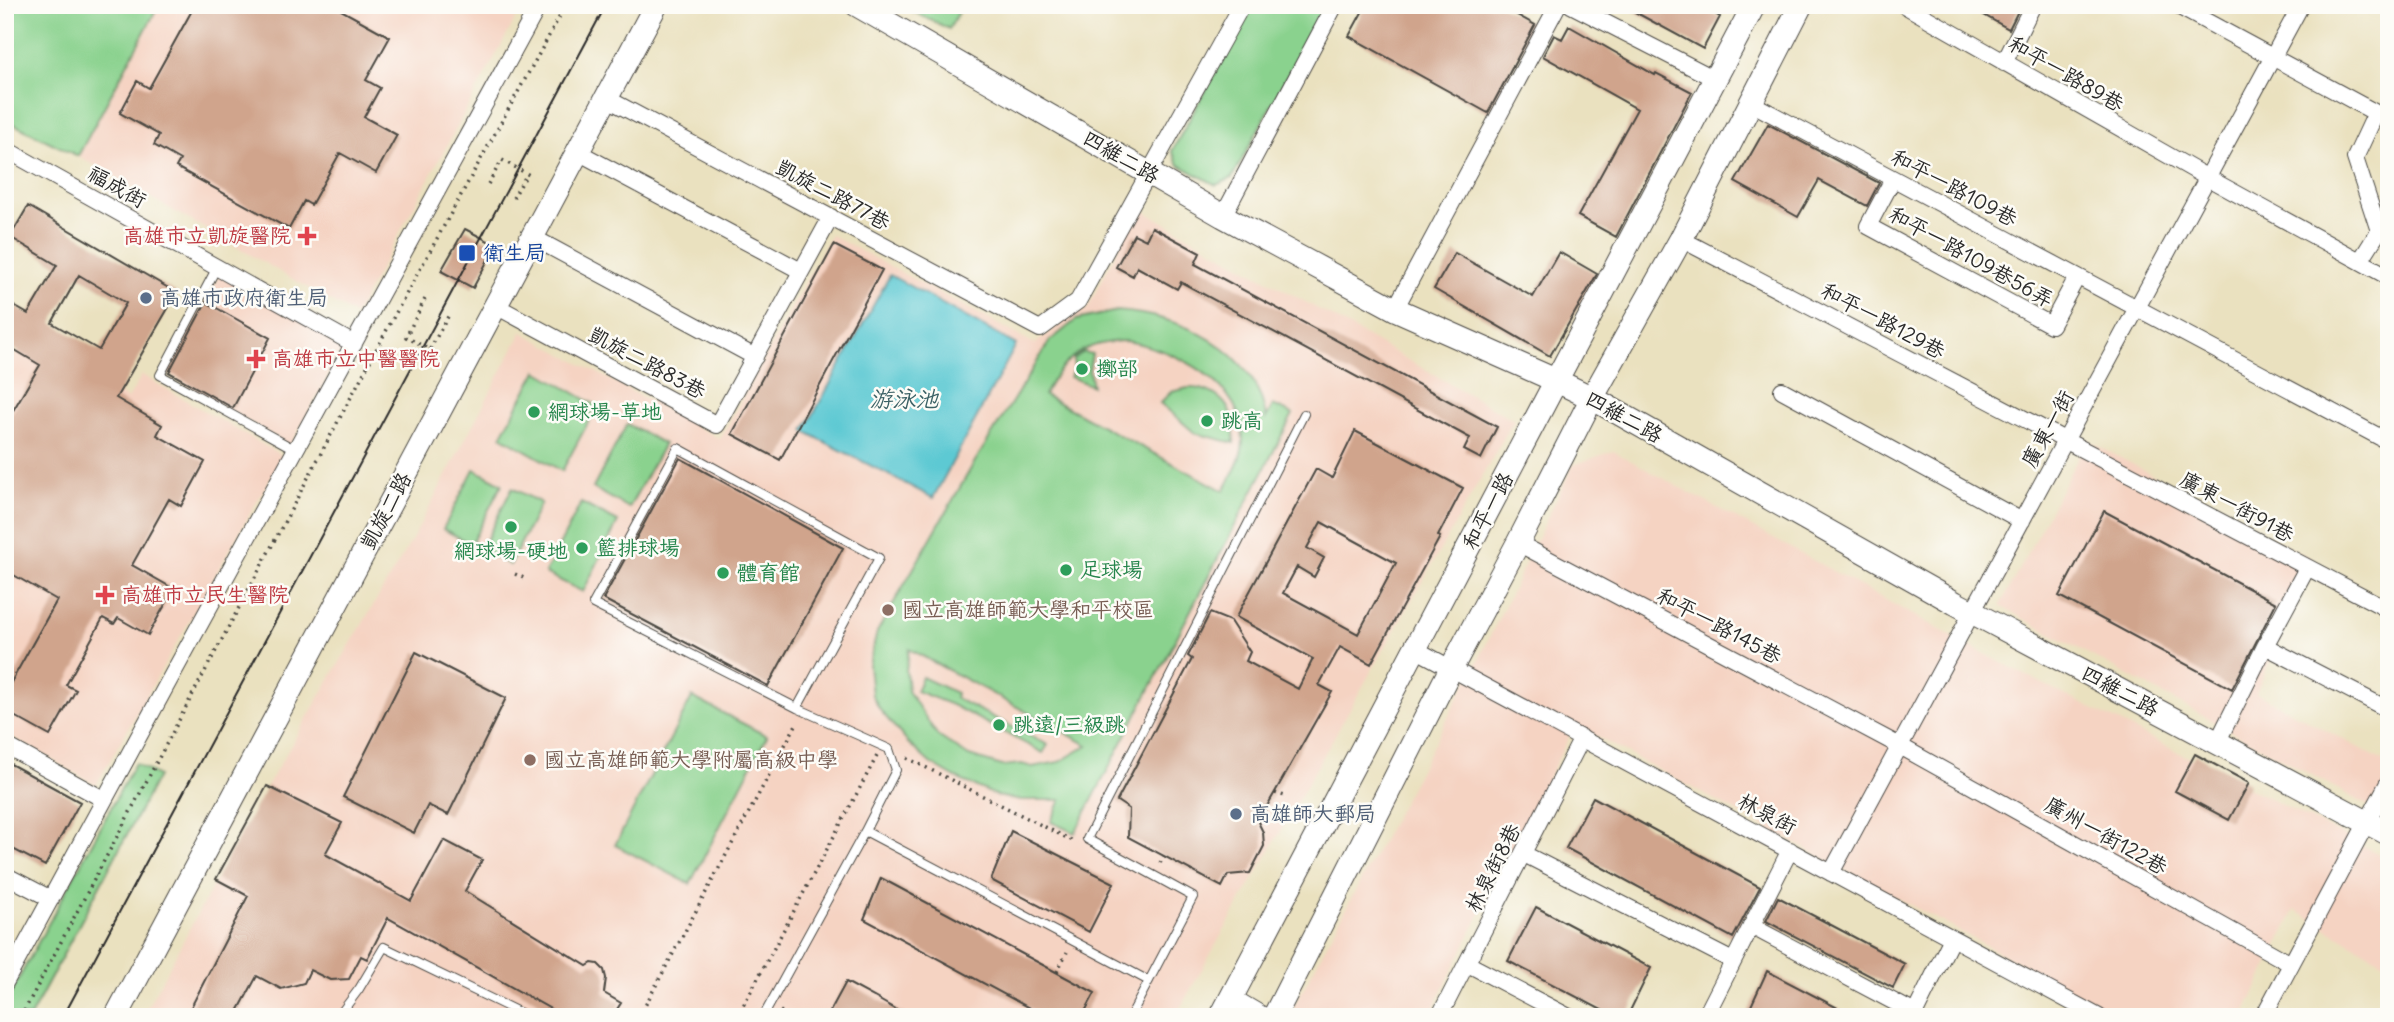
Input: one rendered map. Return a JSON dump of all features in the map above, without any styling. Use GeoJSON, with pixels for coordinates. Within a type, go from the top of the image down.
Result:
{"type":"FeatureCollection","features":[{"type":"Feature","properties":{"kind":"street"},"geometry":{"type":"LineString","coordinates":[[5,984],[103,799],[539,5]]}},
{"type":"Feature","properties":{"kind":"street","name":"凱旋二路"},"geometry":{"type":"LineString","coordinates":[[116,1017],[656,5]]}},
{"type":"Feature","properties":{"kind":"street","name":"四維二路"},"geometry":{"type":"LineString","coordinates":[[857,5],[1223,216],[1395,309],[1592,398],[1972,612],[2389,834]]}},
{"type":"Feature","properties":{"kind":"street"},"geometry":{"type":"LineString","coordinates":[[1148,173],[1241,5]]}},
{"type":"Feature","properties":{"kind":"street"},"geometry":{"type":"LineString","coordinates":[[1223,216],[1335,5]]}},
{"type":"Feature","properties":{"kind":"street"},"geometry":{"type":"LineString","coordinates":[[1395,309],[1558,5]]}},
{"type":"Feature","properties":{"kind":"street"},"geometry":{"type":"LineString","coordinates":[[1571,5],[1715,79]]}},
{"type":"Feature","properties":{"kind":"street","name":"和平一路"},"geometry":{"type":"LineString","coordinates":[[1226,1007],[1754,5]]}},
{"type":"Feature","properties":{"kind":"street","name":"和平一路"},"geometry":{"type":"LineString","coordinates":[[1273,1017],[1451,667],[1592,398],[1681,239],[1801,5]]}},
{"type":"Feature","properties":{"kind":"street","name":"和平一路89巷"},"geometry":{"type":"LineString","coordinates":[[1904,5],[2208,178],[2389,277]]}},
{"type":"Feature","properties":{"kind":"street"},"geometry":{"type":"LineString","coordinates":[[2004,63],[2033,5]]}},
{"type":"Feature","properties":{"kind":"street"},"geometry":{"type":"LineString","coordinates":[[2176,5],[2382,116],[2355,158],[2379,231],[2360,261]]}},
{"type":"Feature","properties":{"kind":"street","name":"廣東一街"},"geometry":{"type":"LineString","coordinates":[[1831,873],[2301,5]]}},
{"type":"Feature","properties":{"kind":"street","name":"凱旋二路77巷"},"geometry":{"type":"LineString","coordinates":[[607,98],[1040,329],[1078,301],[1148,173]]}},
{"type":"Feature","properties":{"kind":"street","name":"和平一路109巷"},"geometry":{"type":"LineString","coordinates":[[1751,103],[2389,442]]}},
{"type":"Feature","properties":{"kind":"street","name":"福成街"},"geometry":{"type":"LineString","coordinates":[[5,149],[354,344]]}},
{"type":"Feature","properties":{"kind":"street"},"geometry":{"type":"LineString","coordinates":[[578,152],[801,271]]}},
{"type":"Feature","properties":{"kind":"street","name":"和平一路109巷56弄"},"geometry":{"type":"LineString","coordinates":[[1893,179],[1868,226],[2051,325],[2077,277]]}},
{"type":"Feature","properties":{"kind":"street","name":"凱旋二路83巷"},"geometry":{"type":"LineString","coordinates":[[496,306],[717,425],[831,217]]}},
{"type":"Feature","properties":{"kind":"street"},"geometry":{"type":"LineString","coordinates":[[533,237],[755,356]]}},
{"type":"Feature","properties":{"kind":"street","name":"和平一路129巷"},"geometry":{"type":"LineString","coordinates":[[1681,239],[2065,441]]}},
{"type":"Feature","properties":{"kind":"street"},"geometry":{"type":"LineString","coordinates":[[1782,390],[2022,521]]}},
{"type":"Feature","properties":{"kind":"street","name":"廣東一街91巷"},"geometry":{"type":"LineString","coordinates":[[2065,441],[2389,610]]}},
{"type":"Feature","properties":{"kind":"street","name":"和平一路145巷"},"geometry":{"type":"LineString","coordinates":[[1518,543],[1900,746]]}},
{"type":"Feature","properties":{"kind":"street"},"geometry":{"type":"LineString","coordinates":[[2217,743],[2307,568]]}},
{"type":"Feature","properties":{"kind":"street"},"geometry":{"type":"LineString","coordinates":[[2265,646],[2389,710]]}},
{"type":"Feature","properties":{"kind":"street","name":"林泉街"},"geometry":{"type":"LineString","coordinates":[[1415,649],[2099,1017]]}},
{"type":"Feature","properties":{"kind":"street","name":"林泉街8巷"},"geometry":{"type":"LineString","coordinates":[[1439,1017],[1582,738]]}},
{"type":"Feature","properties":{"kind":"street"},"geometry":{"type":"LineString","coordinates":[[5,745],[103,799]]}},
{"type":"Feature","properties":{"kind":"street","name":"廣州一街122巷"},"geometry":{"type":"LineString","coordinates":[[1900,746],[2291,964]]}},
{"type":"Feature","properties":{"kind":"street"},"geometry":{"type":"LineString","coordinates":[[2263,1017],[2389,781]]}},
{"type":"Feature","properties":{"kind":"street"},"geometry":{"type":"LineString","coordinates":[[1705,1017],[1790,850]]}},
{"type":"Feature","properties":{"kind":"street"},"geometry":{"type":"LineString","coordinates":[[1524,854],[1733,961]]}},
{"type":"Feature","properties":{"kind":"street"},"geometry":{"type":"LineString","coordinates":[[5,875],[51,899]]}},
{"type":"Feature","properties":{"kind":"street"},"geometry":{"type":"LineString","coordinates":[[1751,926],[1914,1015],[1952,938]]}},
{"type":"Feature","properties":{"kind":"street"},"geometry":{"type":"LineString","coordinates":[[1468,964],[1569,1017]]}},
{"type":"Feature","properties":{"kind":"street"},"geometry":{"type":"LineString","coordinates":[[1226,1007],[1266,1017]]}},
{"type":"Feature","properties":{"kind":"lane"},"geometry":{"type":"LineString","coordinates":[[217,267],[160,375],[297,450]]}},
{"type":"Feature","properties":{"kind":"lane"},"geometry":{"type":"LineString","coordinates":[[1130,1017],[1193,897],[1087,839],[1304,414]]}},
{"type":"Feature","properties":{"kind":"lane"},"geometry":{"type":"LineString","coordinates":[[763,1017],[896,769],[889,749],[799,710],[593,604],[678,448],[879,558],[799,710]]}},
{"type":"Feature","properties":{"kind":"lane"},"geometry":{"type":"LineString","coordinates":[[865,831],[1149,981]]}},
{"type":"Feature","properties":{"kind":"lane"},"geometry":{"type":"LineString","coordinates":[[338,1017],[359,989],[384,947],[530,1017]]}},
{"type":"Feature","properties":{"kind":"path"},"geometry":{"type":"LineString","coordinates":[[21,1017],[392,320],[566,5]]}},
{"type":"Feature","properties":{"kind":"path"},"geometry":{"type":"LineString","coordinates":[[488,184],[502,160],[529,175],[513,198]]}},
{"type":"Feature","properties":{"kind":"path"},"geometry":{"type":"LineString","coordinates":[[425,299],[406,337],[436,353]]}},
{"type":"Feature","properties":{"kind":"path"},"geometry":{"type":"LineString","coordinates":[[430,349],[450,313]]}},
{"type":"Feature","properties":{"kind":"path"},"geometry":{"type":"LineString","coordinates":[[515,574],[526,579]]}},
{"type":"Feature","properties":{"kind":"path"},"geometry":{"type":"LineString","coordinates":[[639,1017],[796,726],[799,710]]}},
{"type":"Feature","properties":{"kind":"path"},"geometry":{"type":"LineString","coordinates":[[889,749],[1074,842],[1087,839]]}},
{"type":"Feature","properties":{"kind":"path"},"geometry":{"type":"LineString","coordinates":[[737,1017],[878,757],[867,750]]}},
{"type":"Feature","properties":{"kind":"path"},"geometry":{"type":"LineString","coordinates":[[1275,793],[1288,797]]}},
{"type":"Feature","properties":{"kind":"path"},"geometry":{"type":"LineString","coordinates":[[1160,863],[1164,856]]}},
{"type":"Feature","properties":{"kind":"path"},"geometry":{"type":"LineString","coordinates":[[1057,972],[1071,944]]}},
{"type":"Feature","properties":{"kind":"path"},"geometry":{"type":"LineString","coordinates":[[774,1008],[790,1017]]}},
{"type":"Feature","properties":{"kind":"path"},"geometry":{"type":"LineString","coordinates":[[1028,1017],[1032,1009]]}},
{"type":"Feature","properties":{"kind":"shaded area","name":"高雄市立凱旋醫院"},"geometry":{"type":"Polygon","coordinates":[[[159,5],[523,5],[355,315],[78,156],[159,5]]]}},
{"type":"Feature","properties":{"kind":"shaded area","name":"國立高雄師範大學和平校區"},"geometry":{"type":"Polygon","coordinates":[[[1139,208],[1514,420],[1175,1017],[142,1017],[267,786],[413,538],[522,332],[720,439],[831,235],[1035,344],[1060,324],[1087,309],[1139,208]]]}},
{"type":"Feature","properties":{"kind":"shaded area","name":"高雄市立中醫醫院"},"geometry":{"type":"Polygon","coordinates":[[[222,270],[345,345],[290,446],[166,373],[222,270]]]}},
{"type":"Feature","properties":{"kind":"shaded area","name":"高雄市立民生醫院"},"geometry":{"type":"Polygon","coordinates":[[[24,340],[128,399],[142,375],[283,456],[96,785],[5,733],[5,372],[24,340]]]}},
{"type":"Feature","properties":{"kind":"shaded area"},"geometry":{"type":"Polygon","coordinates":[[[2087,440],[2313,560],[2256,693],[2389,764],[2389,817],[2000,606],[2087,440]]]}},
{"type":"Feature","properties":{"kind":"shaded area"},"geometry":{"type":"Polygon","coordinates":[[[1613,451],[1988,656],[2389,859],[2389,965],[2295,910],[2243,1017],[2119,1017],[1575,725],[1429,1017],[1298,1017],[1293,1008],[1479,659],[1573,465],[1613,451]]]}},
{"type":"Feature","properties":{"kind":"green space"},"geometry":{"type":"Polygon","coordinates":[[[5,5],[159,5],[78,156],[5,120],[5,5]]]}},
{"type":"Feature","properties":{"kind":"green space"},"geometry":{"type":"Polygon","coordinates":[[[900,5],[963,5],[949,29],[900,5]]]}},
{"type":"Feature","properties":{"kind":"green space"},"geometry":{"type":"Polygon","coordinates":[[[1252,5],[1326,5],[1232,178],[1216,185],[1179,165],[1172,151],[1252,5]]]}},
{"type":"Feature","properties":{"kind":"green space","name":"足球場"},"geometry":{"type":"Polygon","coordinates":[[[1117,311],[1141,314],[1189,328],[1231,355],[1247,373],[1259,394],[1266,418],[1273,405],[1293,414],[1075,833],[1051,822],[1061,800],[1019,800],[997,796],[930,763],[908,743],[880,710],[872,695],[869,665],[877,632],[974,463],[1050,341],[1076,320],[1117,311]],[[1127,341],[1098,344],[1077,354],[1060,370],[1044,395],[1224,491],[1243,447],[1240,419],[1232,401],[1219,385],[1185,361],[1127,341]],[[909,649],[906,670],[908,691],[938,736],[969,756],[1002,766],[1022,764],[1032,767],[1059,762],[1088,745],[909,649]]]}},
{"type":"Feature","properties":{"kind":"green space","name":"擲部"},"geometry":{"type":"Polygon","coordinates":[[[1083,352],[1092,354],[1089,370],[1092,386],[1070,377],[1074,368],[1073,359],[1083,352]]]}},
{"type":"Feature","properties":{"kind":"green space"},"geometry":{"type":"Polygon","coordinates":[[[537,371],[597,406],[562,471],[501,436],[537,371]]]}},
{"type":"Feature","properties":{"kind":"green space","name":"跳高"},"geometry":{"type":"Polygon","coordinates":[[[1188,388],[1207,391],[1224,402],[1233,421],[1234,443],[1195,433],[1160,403],[1171,392],[1188,388]]]}},
{"type":"Feature","properties":{"kind":"green space","name":"籃排球場"},"geometry":{"type":"Polygon","coordinates":[[[627,424],[664,444],[629,508],[593,488],[627,424]]]}},
{"type":"Feature","properties":{"kind":"green space","name":"網球場-硬地"},"geometry":{"type":"Polygon","coordinates":[[[474,469],[502,484],[471,544],[443,529],[474,469]]]}},
{"type":"Feature","properties":{"kind":"green space","name":"網球場-硬地"},"geometry":{"type":"Polygon","coordinates":[[[512,488],[541,503],[510,565],[481,550],[512,488]]]}},
{"type":"Feature","properties":{"kind":"green space","name":"籃排球場"},"geometry":{"type":"Polygon","coordinates":[[[581,503],[618,522],[583,592],[545,573],[581,503]]]}},
{"type":"Feature","properties":{"kind":"green space","name":"跳遠/三級跳"},"geometry":{"type":"Polygon","coordinates":[[[922,677],[956,693],[955,698],[1048,745],[1043,753],[952,705],[916,691],[922,677]]]}},
{"type":"Feature","properties":{"kind":"green space"},"geometry":{"type":"Polygon","coordinates":[[[692,697],[767,736],[690,884],[615,845],[692,697]]]}},
{"type":"Feature","properties":{"kind":"green space"},"geometry":{"type":"Polygon","coordinates":[[[135,763],[158,776],[30,1017],[5,1017],[5,1004],[135,763]]]}},
{"type":"Feature","properties":{"kind":"water","name":"游泳池"},"geometry":{"type":"Polygon","coordinates":[[[890,275],[1016,345],[933,498],[804,431],[890,275]]]}},
{"type":"Feature","properties":{"kind":"building","name":"高雄市立凱旋醫院"},"geometry":{"type":"Polygon","coordinates":[[[195,5],[332,5],[390,37],[366,80],[380,88],[364,117],[397,135],[376,173],[340,153],[311,205],[304,201],[289,229],[176,167],[180,160],[154,145],[159,135],[120,113],[137,81],[149,88],[195,5]]]}},
{"type":"Feature","properties":{"kind":"building"},"geometry":{"type":"Polygon","coordinates":[[[1366,5],[1499,5],[1535,25],[1488,113],[1349,36],[1366,5]]]}},
{"type":"Feature","properties":{"kind":"building"},"geometry":{"type":"Polygon","coordinates":[[[1622,5],[1699,5],[1720,17],[1703,49],[1622,5]]]}},
{"type":"Feature","properties":{"kind":"building"},"geometry":{"type":"Polygon","coordinates":[[[1966,5],[2021,5],[2009,29],[1966,5]]]}},
{"type":"Feature","properties":{"kind":"building"},"geometry":{"type":"Polygon","coordinates":[[[1569,26],[1655,75],[1656,73],[1692,92],[1616,237],[1578,216],[1637,109],[1543,56],[1554,35],[1562,39],[1569,26]]]}},
{"type":"Feature","properties":{"kind":"building"},"geometry":{"type":"Polygon","coordinates":[[[1768,124],[1879,183],[1867,206],[1819,180],[1798,217],[1735,182],[1768,124]]]}},
{"type":"Feature","properties":{"kind":"building","name":"高雄市立民生醫院"},"geometry":{"type":"Polygon","coordinates":[[[28,206],[177,293],[116,398],[162,425],[157,435],[205,462],[181,506],[169,499],[132,565],[174,589],[148,635],[118,618],[114,624],[103,618],[66,685],[76,690],[50,736],[5,711],[5,693],[57,600],[5,570],[5,424],[40,365],[5,344],[5,301],[28,314],[57,265],[10,237],[28,206]],[[79,275],[52,323],[99,350],[126,303],[79,275]]]}},
{"type":"Feature","properties":{"kind":"building"},"geometry":{"type":"Polygon","coordinates":[[[1152,227],[1200,253],[1195,264],[1497,427],[1481,459],[1464,450],[1470,438],[1181,282],[1177,289],[1137,267],[1133,276],[1116,267],[1134,234],[1146,240],[1152,227]]]}},
{"type":"Feature","properties":{"kind":"building"},"geometry":{"type":"Polygon","coordinates":[[[465,229],[496,245],[473,288],[441,271],[465,229]]]}},
{"type":"Feature","properties":{"kind":"building"},"geometry":{"type":"Polygon","coordinates":[[[834,245],[882,270],[780,460],[732,434],[834,245]]]}},
{"type":"Feature","properties":{"kind":"building"},"geometry":{"type":"Polygon","coordinates":[[[1559,252],[1597,274],[1550,356],[1434,289],[1455,253],[1533,297],[1559,252]]]}},
{"type":"Feature","properties":{"kind":"building","name":"高雄市立中醫醫院"},"geometry":{"type":"Polygon","coordinates":[[[206,302],[270,338],[233,408],[169,372],[206,302]]]}},
{"type":"Feature","properties":{"kind":"building"},"geometry":{"type":"Polygon","coordinates":[[[1355,431],[1463,488],[1438,536],[1440,537],[1371,664],[1340,647],[1319,685],[1332,692],[1258,822],[1263,832],[1264,846],[1250,873],[1228,875],[1222,887],[1128,837],[1129,809],[1117,801],[1192,659],[1188,656],[1210,613],[1230,621],[1250,652],[1246,661],[1298,689],[1313,659],[1236,617],[1316,469],[1332,478],[1355,431]],[[1321,522],[1307,548],[1324,558],[1314,577],[1297,567],[1283,593],[1358,634],[1396,563],[1321,522]]]}},
{"type":"Feature","properties":{"kind":"building","name":"體育館"},"geometry":{"type":"Polygon","coordinates":[[[680,458],[843,548],[768,686],[603,599],[680,458]]]}},
{"type":"Feature","properties":{"kind":"building"},"geometry":{"type":"Polygon","coordinates":[[[2104,511],[2276,603],[2232,689],[2059,596],[2104,511]]]}},
{"type":"Feature","properties":{"kind":"building"},"geometry":{"type":"Polygon","coordinates":[[[416,652],[506,698],[448,815],[428,805],[414,833],[343,797],[416,652]]]}},
{"type":"Feature","properties":{"kind":"building"},"geometry":{"type":"Polygon","coordinates":[[[2195,754],[2249,783],[2229,820],[2175,791],[2195,754]]]}},
{"type":"Feature","properties":{"kind":"building"},"geometry":{"type":"Polygon","coordinates":[[[5,761],[80,802],[45,866],[5,845],[5,761]]]}},
{"type":"Feature","properties":{"kind":"building"},"geometry":{"type":"Polygon","coordinates":[[[267,786],[342,823],[325,854],[411,901],[444,840],[482,860],[465,891],[587,966],[598,964],[604,970],[606,978],[604,993],[621,1003],[612,1017],[565,1017],[388,918],[367,959],[361,956],[349,979],[330,980],[310,970],[304,983],[281,989],[257,976],[235,1017],[186,1017],[248,896],[216,879],[267,786]]]}},
{"type":"Feature","properties":{"kind":"building"},"geometry":{"type":"Polygon","coordinates":[[[1593,797],[1760,887],[1733,938],[1566,848],[1593,797]]]}},
{"type":"Feature","properties":{"kind":"building"},"geometry":{"type":"Polygon","coordinates":[[[1011,831],[1114,883],[1089,932],[991,880],[1011,831]]]}},
{"type":"Feature","properties":{"kind":"building"},"geometry":{"type":"Polygon","coordinates":[[[881,878],[1095,993],[1082,1017],[1046,1017],[864,919],[881,878]]]}},
{"type":"Feature","properties":{"kind":"building"},"geometry":{"type":"Polygon","coordinates":[[[1778,897],[1905,964],[1893,988],[1766,921],[1778,897]]]}},
{"type":"Feature","properties":{"kind":"building"},"geometry":{"type":"Polygon","coordinates":[[[1536,907],[1651,968],[1627,1017],[1615,1017],[1508,961],[1536,907]]]}},
{"type":"Feature","properties":{"kind":"building"},"geometry":{"type":"Polygon","coordinates":[[[1767,971],[1855,1017],[1746,1017],[1767,971]]]}},
{"type":"Feature","properties":{"kind":"building"},"geometry":{"type":"Polygon","coordinates":[[[846,982],[874,997],[909,1017],[827,1017],[846,982]]]}},
{"type":"Feature","properties":{"kind":"tram line"},"geometry":{"type":"LineString","coordinates":[[63,1017],[606,5]]}},
{"type":"Feature","properties":{"kind":"place","name":"高雄市立凱旋醫院"},"geometry":{"type":"Point","coordinates":[307,236]}},
{"type":"Feature","properties":{"kind":"place","name":"衛生局"},"geometry":{"type":"Point","coordinates":[467,253]}},
{"type":"Feature","properties":{"kind":"place","name":"高雄市政府衛生局"},"geometry":{"type":"Point","coordinates":[146,298]}},
{"type":"Feature","properties":{"kind":"place","name":"高雄市立中醫醫院"},"geometry":{"type":"Point","coordinates":[256,359]}},
{"type":"Feature","properties":{"kind":"place","name":"擲部"},"geometry":{"type":"Point","coordinates":[1082,369]}},
{"type":"Feature","properties":{"kind":"place","name":"網球場-草地"},"geometry":{"type":"Point","coordinates":[534,412]}},
{"type":"Feature","properties":{"kind":"place","name":"跳高"},"geometry":{"type":"Point","coordinates":[1207,421]}},
{"type":"Feature","properties":{"kind":"place","name":"網球場-硬地"},"geometry":{"type":"Point","coordinates":[511,527]}},
{"type":"Feature","properties":{"kind":"place","name":"籃排球場"},"geometry":{"type":"Point","coordinates":[582,548]}},
{"type":"Feature","properties":{"kind":"place","name":"足球場"},"geometry":{"type":"Point","coordinates":[1066,570]}},
{"type":"Feature","properties":{"kind":"place","name":"體育館"},"geometry":{"type":"Point","coordinates":[723,573]}},
{"type":"Feature","properties":{"kind":"place","name":"高雄市立民生醫院"},"geometry":{"type":"Point","coordinates":[105,595]}},
{"type":"Feature","properties":{"kind":"place","name":"國立高雄師範大學和平校區"},"geometry":{"type":"Point","coordinates":[888,610]}},
{"type":"Feature","properties":{"kind":"place","name":"跳遠/三級跳"},"geometry":{"type":"Point","coordinates":[999,725]}},
{"type":"Feature","properties":{"kind":"place","name":"國立高雄師範大學附屬高級中學"},"geometry":{"type":"Point","coordinates":[530,760]}},
{"type":"Feature","properties":{"kind":"place","name":"高雄師大郵局"},"geometry":{"type":"Point","coordinates":[1236,814]}}]}
